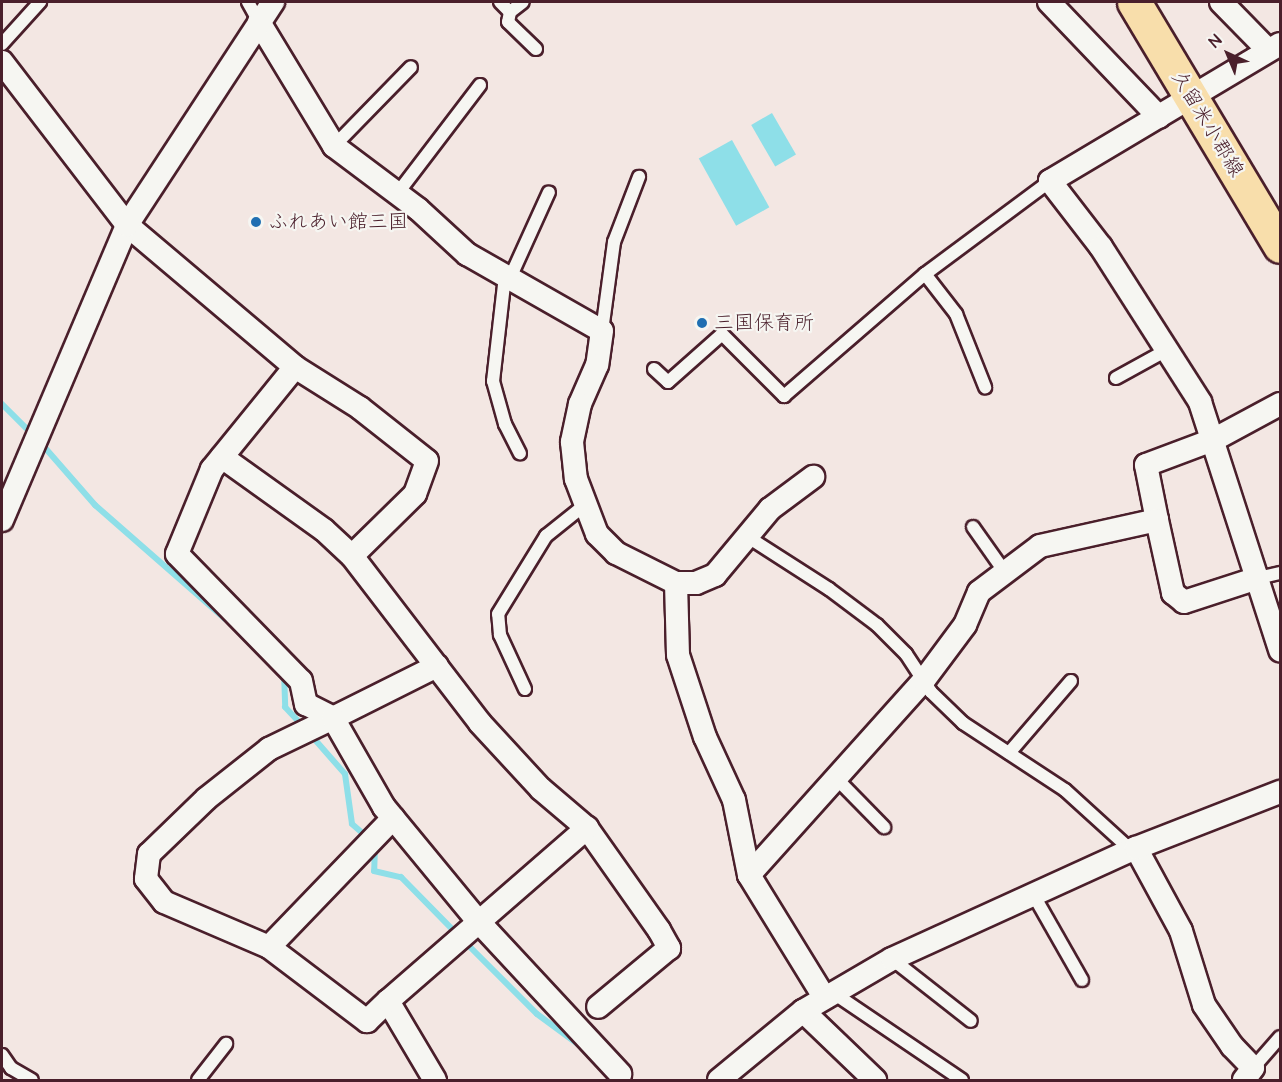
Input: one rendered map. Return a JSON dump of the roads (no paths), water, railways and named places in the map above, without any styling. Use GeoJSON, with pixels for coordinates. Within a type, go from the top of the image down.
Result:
{"type":"FeatureCollection","features":[{"type":"Feature","properties":{"kind":"main road","name":"久留米小郡線"},"geometry":{"type":"LineString","coordinates":[[1134,2],[1281,246]]}},
{"type":"Feature","properties":{"kind":"street"},"geometry":{"type":"LineString","coordinates":[[2,520],[127,225],[273,2]]}},
{"type":"Feature","properties":{"kind":"street"},"geometry":{"type":"LineString","coordinates":[[1224,3],[1274,47],[1191,99],[1050,181],[1101,247],[1200,402],[1215,439],[1281,650]]}},
{"type":"Feature","properties":{"kind":"street"},"geometry":{"type":"LineString","coordinates":[[1057,4],[1159,117]]}},
{"type":"Feature","properties":{"kind":"street"},"geometry":{"type":"LineString","coordinates":[[259,22],[334,147],[397,194],[467,254],[602,331],[597,364],[580,404],[571,449],[597,534],[616,553],[676,583],[696,583],[715,575],[770,509],[813,477]]}},
{"type":"Feature","properties":{"kind":"street"},"geometry":{"type":"LineString","coordinates":[[2,62],[127,225],[295,367],[360,408],[427,461],[415,494],[352,556]]}},
{"type":"Feature","properties":{"kind":"street"},"geometry":{"type":"LineString","coordinates":[[295,367],[212,469],[177,555],[301,681],[306,704],[333,718],[393,818],[478,921],[620,1078]]}},
{"type":"Feature","properties":{"kind":"street"},"geometry":{"type":"LineString","coordinates":[[1258,578],[1184,602],[1173,593],[1146,465],[1215,439],[1281,404]]}},
{"type":"Feature","properties":{"kind":"street"},"geometry":{"type":"LineString","coordinates":[[222,457],[324,530],[352,556],[488,731],[542,789],[587,828],[669,948],[598,1007]]}},
{"type":"Feature","properties":{"kind":"street"},"geometry":{"type":"LineString","coordinates":[[749,875],[924,680],[965,625],[979,592],[1040,546],[1157,520]]}},
{"type":"Feature","properties":{"kind":"street"},"geometry":{"type":"LineString","coordinates":[[676,583],[678,655],[705,737],[734,800],[749,875],[828,995]]}},
{"type":"Feature","properties":{"kind":"street"},"geometry":{"type":"LineString","coordinates":[[437,666],[269,749],[206,799],[149,854],[146,879],[164,902],[269,947],[368,1021],[478,921],[587,828]]}},
{"type":"Feature","properties":{"kind":"street"},"geometry":{"type":"LineString","coordinates":[[719,1080],[803,1011],[892,959],[1133,849],[1281,792]]}},
{"type":"Feature","properties":{"kind":"street"},"geometry":{"type":"LineString","coordinates":[[269,947],[393,818]]}},
{"type":"Feature","properties":{"kind":"street"},"geometry":{"type":"LineString","coordinates":[[1133,849],[1181,931],[1204,1005],[1249,1074]]}},
{"type":"Feature","properties":{"kind":"street"},"geometry":{"type":"LineString","coordinates":[[388,1001],[435,1080]]}},
{"type":"Feature","properties":{"kind":"street"},"geometry":{"type":"LineString","coordinates":[[803,1011],[875,1080]]}},
{"type":"Feature","properties":{"kind":"lane"},"geometry":{"type":"LineString","coordinates":[[2,44],[39,2]]}},
{"type":"Feature","properties":{"kind":"lane"},"geometry":{"type":"LineString","coordinates":[[248,2],[259,22]]}},
{"type":"Feature","properties":{"kind":"lane"},"geometry":{"type":"LineString","coordinates":[[500,2],[510,12]]}},
{"type":"Feature","properties":{"kind":"lane"},"geometry":{"type":"LineString","coordinates":[[523,2],[510,12],[508,22],[536,50]]}},
{"type":"Feature","properties":{"kind":"lane"},"geometry":{"type":"LineString","coordinates":[[334,147],[411,68]]}},
{"type":"Feature","properties":{"kind":"lane"},"geometry":{"type":"LineString","coordinates":[[397,194],[480,85]]}},
{"type":"Feature","properties":{"kind":"lane"},"geometry":{"type":"LineString","coordinates":[[602,331],[614,242],[639,177]]}},
{"type":"Feature","properties":{"kind":"lane"},"geometry":{"type":"LineString","coordinates":[[654,369],[668,382],[722,334],[784,396],[925,274],[1050,181]]}},
{"type":"Feature","properties":{"kind":"lane"},"geometry":{"type":"LineString","coordinates":[[519,453],[505,424],[493,381],[507,277],[549,192]]}},
{"type":"Feature","properties":{"kind":"lane"},"geometry":{"type":"LineString","coordinates":[[925,274],[956,314],[985,387]]}},
{"type":"Feature","properties":{"kind":"lane"},"geometry":{"type":"LineString","coordinates":[[1116,378],[1167,350]]}},
{"type":"Feature","properties":{"kind":"lane"},"geometry":{"type":"LineString","coordinates":[[525,689],[500,635],[498,614],[546,536],[586,504]]}},
{"type":"Feature","properties":{"kind":"lane"},"geometry":{"type":"LineString","coordinates":[[972,528],[1004,571]]}},
{"type":"Feature","properties":{"kind":"lane"},"geometry":{"type":"LineString","coordinates":[[748,537],[829,589],[877,625],[906,654],[924,680],[963,723],[1065,790],[1133,849]]}},
{"type":"Feature","properties":{"kind":"lane"},"geometry":{"type":"LineString","coordinates":[[1258,578],[1281,573]]}},
{"type":"Feature","properties":{"kind":"lane"},"geometry":{"type":"LineString","coordinates":[[1009,753],[1071,681]]}},
{"type":"Feature","properties":{"kind":"lane"},"geometry":{"type":"LineString","coordinates":[[836,778],[884,827]]}},
{"type":"Feature","properties":{"kind":"lane"},"geometry":{"type":"LineString","coordinates":[[1033,894],[1082,980]]}},
{"type":"Feature","properties":{"kind":"lane"},"geometry":{"type":"LineString","coordinates":[[892,959],[971,1020]]}},
{"type":"Feature","properties":{"kind":"lane"},"geometry":{"type":"LineString","coordinates":[[828,995],[962,1080]]}},
{"type":"Feature","properties":{"kind":"lane"},"geometry":{"type":"LineString","coordinates":[[1249,1074],[1281,1037]]}},
{"type":"Feature","properties":{"kind":"lane"},"geometry":{"type":"LineString","coordinates":[[198,1080],[226,1044]]}},
{"type":"Feature","properties":{"kind":"lane"},"geometry":{"type":"LineString","coordinates":[[2,1055],[11,1068],[33,1080]]}},
{"type":"Feature","properties":{"kind":"water"},"geometry":{"type":"Polygon","coordinates":[[[772,113],[796,155],[775,167],[751,125],[772,113]]]}},
{"type":"Feature","properties":{"kind":"water"},"geometry":{"type":"Polygon","coordinates":[[[732,140],[769,207],[736,226],[699,158],[732,140]]]}},
{"type":"Feature","properties":{"kind":"waterway"},"geometry":{"type":"LineString","coordinates":[[2,404],[33,435]]}},
{"type":"Feature","properties":{"kind":"waterway"},"geometry":{"type":"LineString","coordinates":[[40,442],[95,505],[225,619]]}},
{"type":"Feature","properties":{"kind":"waterway"},"geometry":{"type":"LineString","coordinates":[[284,672],[285,707],[303,726]]}},
{"type":"Feature","properties":{"kind":"waterway"},"geometry":{"type":"LineString","coordinates":[[310,734],[345,774],[352,824],[368,838]]}},
{"type":"Feature","properties":{"kind":"waterway"},"geometry":{"type":"LineString","coordinates":[[375,847],[374,871],[401,877],[457,934]]}},
{"type":"Feature","properties":{"kind":"waterway"},"geometry":{"type":"LineString","coordinates":[[464,941],[537,1014],[579,1045]]}},
{"type":"Feature","properties":{"kind":"place","name":"ふれあい館三国"},"geometry":{"type":"Point","coordinates":[256,222]}},
{"type":"Feature","properties":{"kind":"place","name":"三国保育所"},"geometry":{"type":"Point","coordinates":[702,323]}}]}
